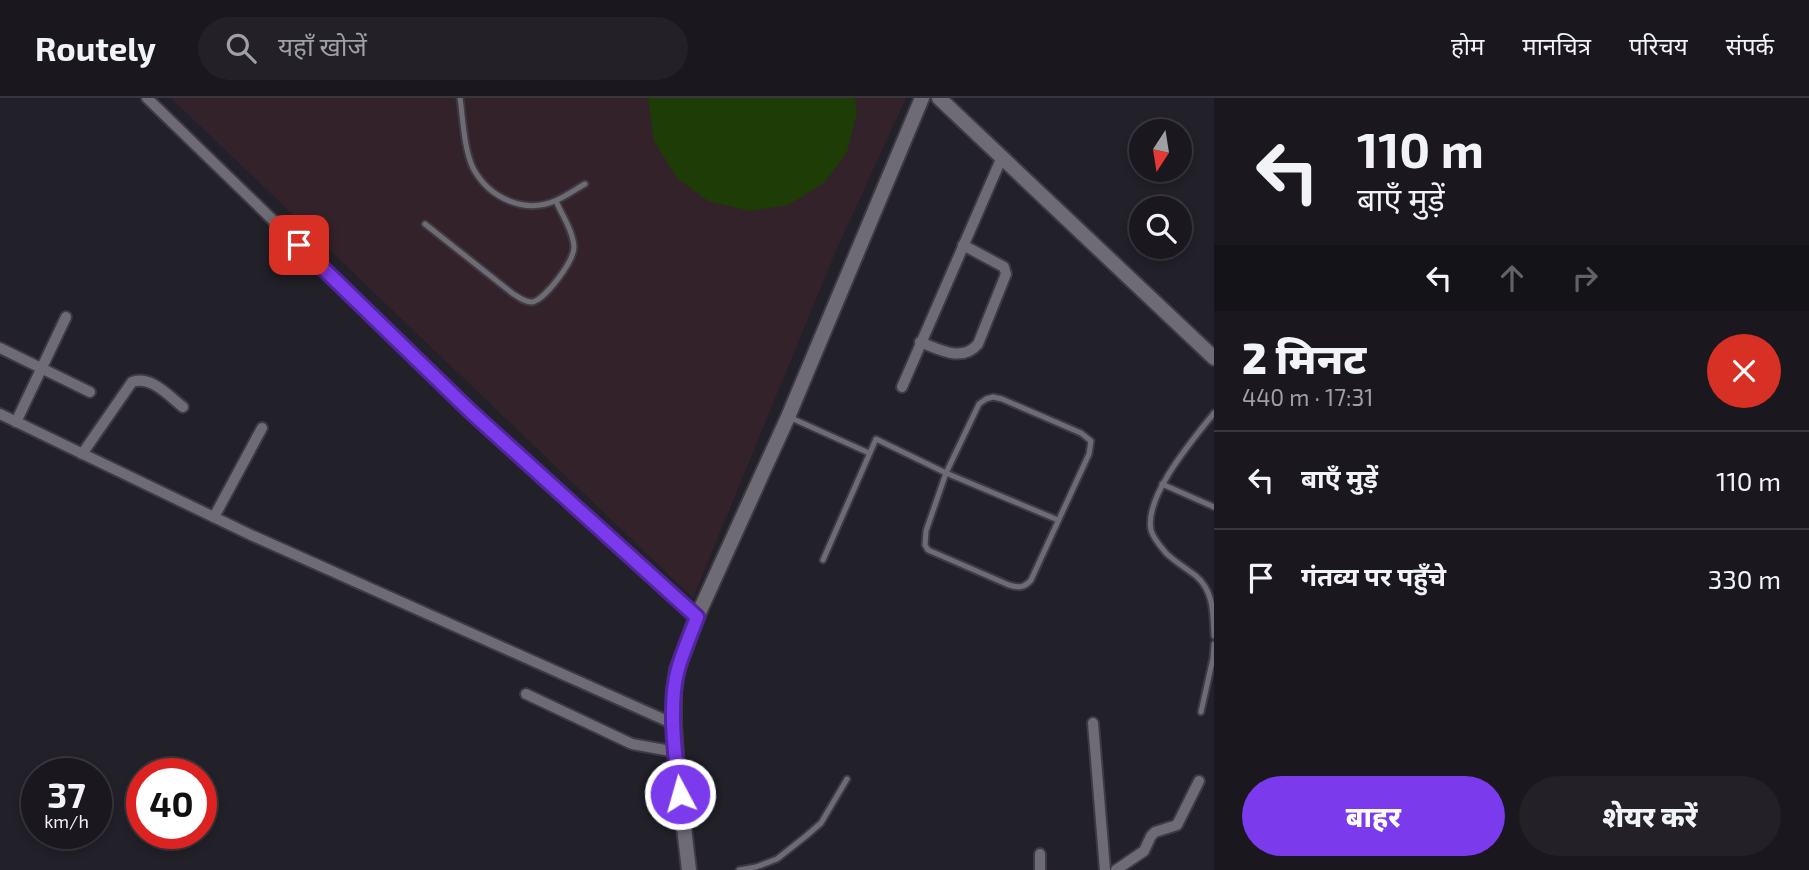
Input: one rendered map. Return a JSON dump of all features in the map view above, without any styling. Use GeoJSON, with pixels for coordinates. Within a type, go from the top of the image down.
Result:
{"type":"FeatureCollection","features":[{"type":"Feature","properties":{"kind":"street"},"geometry":{"type":"LineString","coordinates":[[147,98],[470,411],[697,617]]}},
{"type":"Feature","properties":{"kind":"street"},"geometry":{"type":"LineString","coordinates":[[689,870],[674,724],[677,670],[697,617],[788,417],[922,98]]}},
{"type":"Feature","properties":{"kind":"street"},"geometry":{"type":"LineString","coordinates":[[939,98],[1214,358]]}},
{"type":"Feature","properties":{"kind":"street"},"geometry":{"type":"LineString","coordinates":[[901,387],[1002,157]]}},
{"type":"Feature","properties":{"kind":"street"},"geometry":{"type":"LineString","coordinates":[[920,342],[953,354],[965,354],[978,344],[1006,274],[1004,267],[963,245]]}},
{"type":"Feature","properties":{"kind":"street"},"geometry":{"type":"LineString","coordinates":[[16,422],[65,317]]}},
{"type":"Feature","properties":{"kind":"street"},"geometry":{"type":"LineString","coordinates":[[0,348],[90,392]]}},
{"type":"Feature","properties":{"kind":"street"},"geometry":{"type":"LineString","coordinates":[[82,454],[132,382],[140,379],[150,382],[183,407]]}},
{"type":"Feature","properties":{"kind":"street"},"geometry":{"type":"LineString","coordinates":[[0,414],[214,517],[674,724]]}},
{"type":"Feature","properties":{"kind":"street"},"geometry":{"type":"LineString","coordinates":[[214,517],[262,428]]}},
{"type":"Feature","properties":{"kind":"street"},"geometry":{"type":"LineString","coordinates":[[526,694],[632,744],[676,752]]}},
{"type":"Feature","properties":{"kind":"street"},"geometry":{"type":"LineString","coordinates":[[1093,723],[1105,870]]}},
{"type":"Feature","properties":{"kind":"street"},"geometry":{"type":"LineString","coordinates":[[1116,870],[1144,851],[1155,832],[1177,825],[1199,781]]}},
{"type":"Feature","properties":{"kind":"street"},"geometry":{"type":"LineString","coordinates":[[1040,854],[1040,870]]}},
{"type":"Feature","properties":{"kind":"lane"},"geometry":{"type":"LineString","coordinates":[[460,98],[473,167],[485,185],[498,196],[512,204],[538,206],[556,201],[585,184]]}},
{"type":"Feature","properties":{"kind":"lane"},"geometry":{"type":"LineString","coordinates":[[425,224],[512,293],[525,301],[534,301],[541,298],[566,268],[573,255],[571,234],[556,201]]}},
{"type":"Feature","properties":{"kind":"lane"},"geometry":{"type":"LineString","coordinates":[[993,397],[1081,433],[1091,441],[1089,454],[1031,580],[1026,586],[1019,588],[928,550],[925,545],[926,531],[946,473],[979,404],[993,397]]}},
{"type":"Feature","properties":{"kind":"lane"},"geometry":{"type":"LineString","coordinates":[[1214,413],[1163,484],[1155,501],[1150,527],[1167,554],[1203,582],[1212,606],[1214,636]]}},
{"type":"Feature","properties":{"kind":"lane"},"geometry":{"type":"LineString","coordinates":[[788,417],[869,453]]}},
{"type":"Feature","properties":{"kind":"lane"},"geometry":{"type":"LineString","coordinates":[[823,560],[876,439],[946,473],[1058,520]]}},
{"type":"Feature","properties":{"kind":"lane"},"geometry":{"type":"LineString","coordinates":[[1163,484],[1214,507]]}},
{"type":"Feature","properties":{"kind":"lane"},"geometry":{"type":"LineString","coordinates":[[1202,712],[1214,644]]}},
{"type":"Feature","properties":{"kind":"lane"},"geometry":{"type":"LineString","coordinates":[[739,870],[777,859],[806,836],[821,823],[847,779]]}},
{"type":"Feature","properties":{"kind":"shaded area"},"geometry":{"type":"Polygon","coordinates":[[[171,98],[906,98],[835,253],[693,598],[171,98]]]}},
{"type":"Feature","properties":{"kind":"green space"},"geometry":{"type":"Polygon","coordinates":[[[648,98],[855,98],[857,113],[847,152],[824,183],[788,205],[750,211],[708,201],[677,178],[654,141],[648,98]]]}},
{"type":"Feature","properties":{"kind":"route"},"geometry":{"type":"LineString","coordinates":[[299,245],[470,411],[697,617],[677,670],[674,693],[680,794]]}}]}
